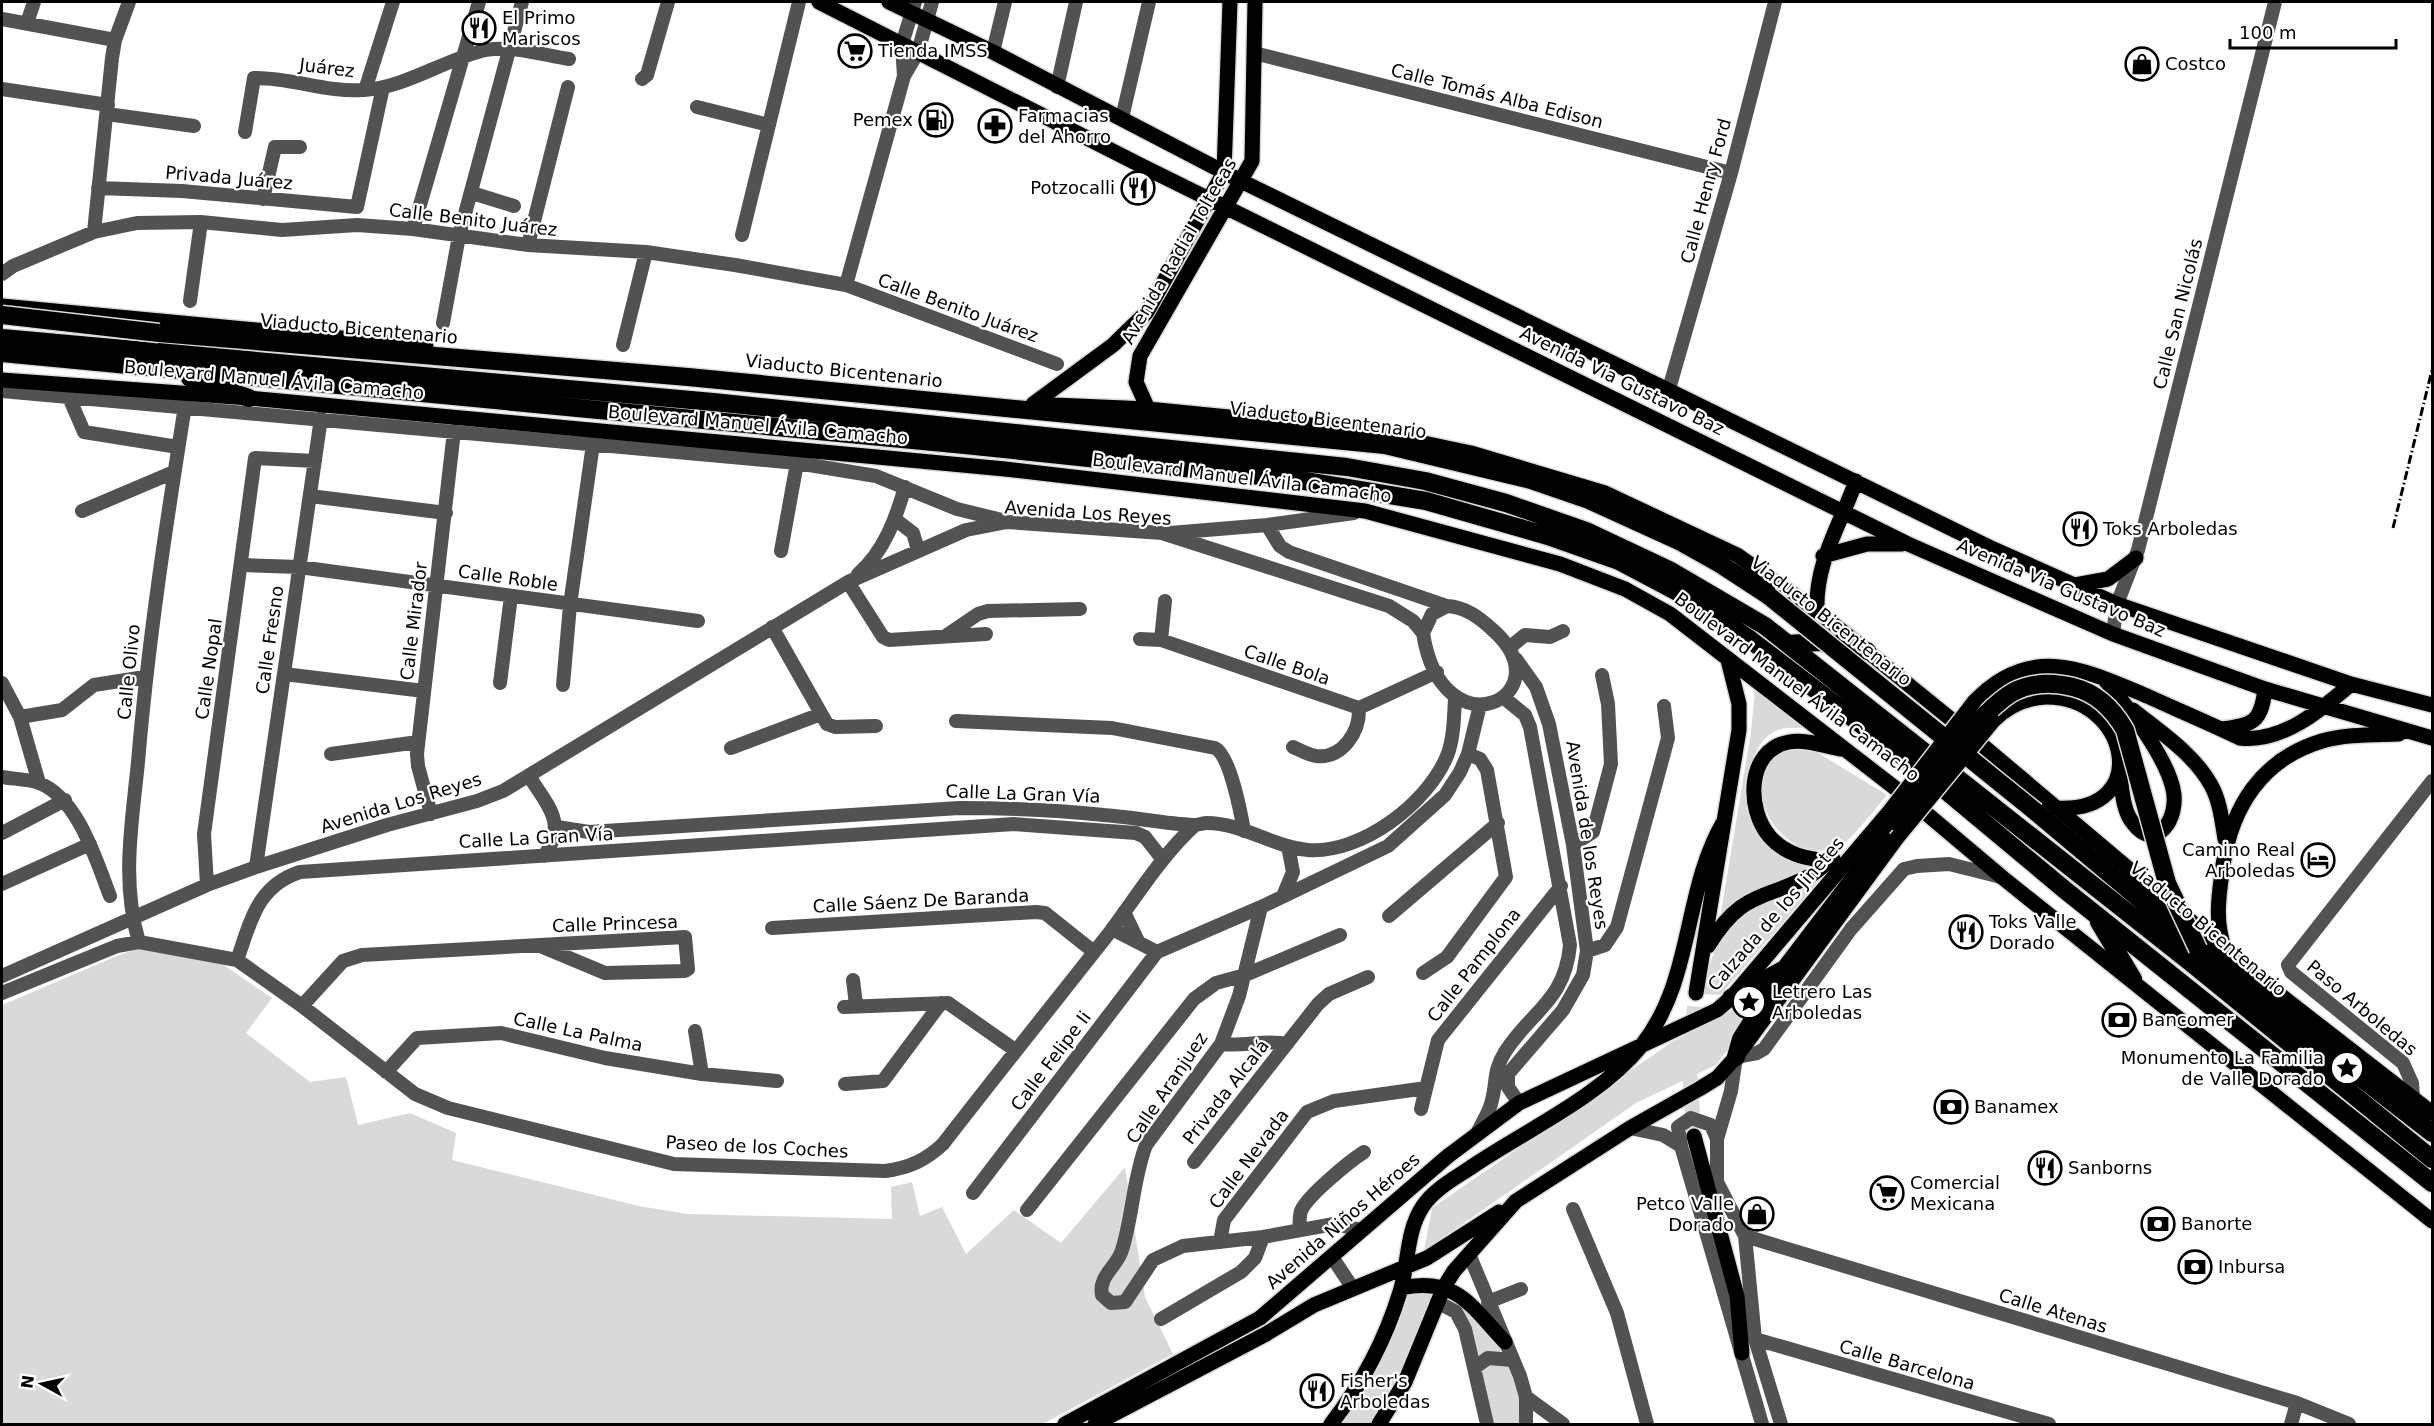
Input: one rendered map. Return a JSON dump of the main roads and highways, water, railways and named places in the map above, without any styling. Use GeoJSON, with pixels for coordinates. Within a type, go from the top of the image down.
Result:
{"type":"FeatureCollection","features":[{"type":"Feature","properties":{"kind":"highway"},"geometry":{"type":"LineString","coordinates":[[2,337],[50,310]]}},
{"type":"Feature","properties":{"kind":"highway","name":"Viaducto Bicentenario"},"geometry":{"type":"LineString","coordinates":[[2,315],[159,333],[688,376],[1351,440],[1444,457],[1531,480],[1589,500],[1679,542],[1720,564],[1769,596],[1952,742],[2198,949],[2433,1133]]}},
{"type":"Feature","properties":{"kind":"highway","name":"Boulevard Manuel Ávila Camacho"},"geometry":{"type":"LineString","coordinates":[[2,337],[713,402],[1347,467],[1425,481],[1506,503],[1586,531],[1671,571],[1765,626],[2125,910],[2433,1159]]}},
{"type":"Feature","properties":{"kind":"highway","name":"Boulevard Manuel Ávila Camacho"},"geometry":{"type":"LineString","coordinates":[[2,353],[965,445],[1299,480],[1426,501],[1548,536],[1619,561],[1687,597],[1748,638],[1868,728],[2094,913],[2433,1183]]}},
{"type":"Feature","properties":{"kind":"highway"},"geometry":{"type":"LineString","coordinates":[[163,368],[249,398]]}},
{"type":"Feature","properties":{"kind":"highway"},"geometry":{"type":"LineString","coordinates":[[1788,644],[1820,642],[1867,651]]}},
{"type":"Feature","properties":{"kind":"highway"},"geometry":{"type":"LineString","coordinates":[[1736,1057],[1741,1039],[1785,969],[1894,824],[1981,720],[2013,692],[2040,684],[2058,683],[2092,694],[2115,714],[2125,730],[2167,883],[2198,949]]}},
{"type":"Feature","properties":{"kind":"highway"},"geometry":{"type":"LineString","coordinates":[[2094,913],[2133,979]]}},
{"type":"Feature","properties":{"kind":"highway"},"geometry":{"type":"LineString","coordinates":[[1731,998],[1785,969]]}},
{"type":"Feature","properties":{"kind":"main road","name":"Avenida Via Gustavo Baz"},"geometry":{"type":"LineString","coordinates":[[889,2],[913,7],[928,21],[993,52],[1243,182],[2073,585],[2117,604],[2351,684],[2433,705]]}},
{"type":"Feature","properties":{"kind":"main road","name":"Avenida Radial Toltecas"},"geometry":{"type":"LineString","coordinates":[[1033,404],[1113,345],[1147,312],[1224,172],[1230,2]]}},
{"type":"Feature","properties":{"kind":"main road","name":"Avenida Radial Toltecas"},"geometry":{"type":"LineString","coordinates":[[1148,409],[1136,382],[1140,356],[1243,182],[1254,154],[1255,2]]}},
{"type":"Feature","properties":{"kind":"main road","name":"Avenida Via Gustavo Baz"},"geometry":{"type":"LineString","coordinates":[[825,5],[1908,544],[2113,634],[2323,708],[2433,738]]}},
{"type":"Feature","properties":{"kind":"main road"},"geometry":{"type":"LineString","coordinates":[[2,306],[1033,404],[1148,409],[1362,430],[1471,453],[1605,493],[1737,555],[1817,611],[2225,951],[2433,1113]]}},
{"type":"Feature","properties":{"kind":"main road","name":"Boulevard Manuel Ávila Camacho"},"geometry":{"type":"LineString","coordinates":[[2,380],[249,398],[1005,469],[1365,512],[1560,564],[1625,589],[1670,614],[1908,798],[2002,878],[2133,979],[2433,1221]]}},
{"type":"Feature","properties":{"kind":"main road"},"geometry":{"type":"LineString","coordinates":[[1817,611],[1817,580],[1823,556],[1844,513],[1856,481]]}},
{"type":"Feature","properties":{"kind":"main road"},"geometry":{"type":"LineString","coordinates":[[1823,556],[1867,544],[1908,544]]}},
{"type":"Feature","properties":{"kind":"main road"},"geometry":{"type":"LineString","coordinates":[[2073,585],[2108,579],[2136,558]]}},
{"type":"Feature","properties":{"kind":"main road"},"geometry":{"type":"LineString","coordinates":[[1696,993],[1705,951],[1735,763],[1739,715],[1736,686],[1728,660]]}},
{"type":"Feature","properties":{"kind":"main road","name":"Calzada de los Jinetes"},"geometry":{"type":"LineString","coordinates":[[1379,1425],[1396,1400],[1413,1365],[1444,1287],[1469,1254],[1516,1201],[1630,1128],[1699,1089],[1717,1077],[1736,1057],[1974,702],[1996,681],[2038,666],[2054,665],[2077,668],[2103,677],[2240,738],[2264,738],[2281,732],[2323,708],[2351,684]]}},
{"type":"Feature","properties":{"kind":"main road"},"geometry":{"type":"LineString","coordinates":[[2103,677],[2122,700],[2188,757],[2206,778],[2218,800],[2226,844]]}},
{"type":"Feature","properties":{"kind":"main road"},"geometry":{"type":"LineString","coordinates":[[2221,729],[2247,725],[2254,721],[2263,707],[2265,689]]}},
{"type":"Feature","properties":{"kind":"main road","name":"Calzada de los Jinetes"},"geometry":{"type":"LineString","coordinates":[[1331,1425],[1372,1361],[1401,1288],[1411,1231],[1417,1215],[1427,1200],[1500,1147],[1603,1083],[1643,1044],[1704,1017],[1731,998],[1873,833],[1894,824],[1993,721],[2013,705],[2026,700],[2061,697],[2080,702],[2108,726],[2114,739],[2123,796],[2132,823],[2148,833],[2161,831],[2167,827],[2174,812],[2173,787],[2154,747],[2122,700]]}},
{"type":"Feature","properties":{"kind":"main road"},"geometry":{"type":"LineString","coordinates":[[2225,951],[2217,917],[2226,844],[2235,814],[2259,780],[2275,765],[2323,741],[2411,733]]}},
{"type":"Feature","properties":{"kind":"main road"},"geometry":{"type":"LineString","coordinates":[[1829,861],[1800,857],[1787,851],[1771,838],[1760,823],[1754,807],[1754,787],[1757,770],[1765,756],[1776,747],[1790,742],[1806,742],[1844,750]]}},
{"type":"Feature","properties":{"kind":"main road"},"geometry":{"type":"LineString","coordinates":[[2056,808],[2088,807],[2100,801],[2114,784],[2120,770]]}},
{"type":"Feature","properties":{"kind":"main road"},"geometry":{"type":"LineString","coordinates":[[1643,1044],[1671,994],[1680,971],[1708,851],[1724,821]]}},
{"type":"Feature","properties":{"kind":"main road"},"geometry":{"type":"LineString","coordinates":[[1705,951],[1718,929],[1742,906],[1758,896],[1811,875],[1873,833]]}},
{"type":"Feature","properties":{"kind":"main road","name":"Avenida Niños Héroes"},"geometry":{"type":"LineString","coordinates":[[1065,1425],[1260,1318],[1477,1134],[1520,1103],[1643,1044]]}},
{"type":"Feature","properties":{"kind":"main road"},"geometry":{"type":"LineString","coordinates":[[1694,1136],[1737,1296],[1742,1353]]}},
{"type":"Feature","properties":{"kind":"main road"},"geometry":{"type":"LineString","coordinates":[[1095,1425],[1266,1334],[1314,1305],[1352,1287],[1406,1268],[1446,1247],[1516,1201]]}},
{"type":"Feature","properties":{"kind":"main road"},"geometry":{"type":"LineString","coordinates":[[1401,1288],[1426,1283],[1444,1287],[1473,1308],[1505,1342]]}},
{"type":"Feature","properties":{"kind":"tunnel"},"geometry":{"type":"LineString","coordinates":[[1694,1136],[1689,1061],[1696,993]]}},
{"type":"Feature","properties":{"kind":"railway"},"geometry":{"type":"LineString","coordinates":[[2393,528],[2432,370]]}},
{"type":"Feature","properties":{"kind":"place","name":"El Primo Mariscos"},"geometry":{"type":"Point","coordinates":[479,28]}},
{"type":"Feature","properties":{"kind":"place","name":"Tienda IMSS"},"geometry":{"type":"Point","coordinates":[855,51]}},
{"type":"Feature","properties":{"kind":"place","name":"Costco"},"geometry":{"type":"Point","coordinates":[2142,64]}},
{"type":"Feature","properties":{"kind":"place","name":"Pemex"},"geometry":{"type":"Point","coordinates":[936,120]}},
{"type":"Feature","properties":{"kind":"place","name":"Farmacias del Ahorro"},"geometry":{"type":"Point","coordinates":[995,126]}},
{"type":"Feature","properties":{"kind":"place","name":"Potzocalli"},"geometry":{"type":"Point","coordinates":[1138,188]}},
{"type":"Feature","properties":{"kind":"place","name":"Toks Arboledas"},"geometry":{"type":"Point","coordinates":[2080,529]}},
{"type":"Feature","properties":{"kind":"place","name":"Camino Real Arboledas"},"geometry":{"type":"Point","coordinates":[2318,860]}},
{"type":"Feature","properties":{"kind":"place","name":"Toks Valle Dorado"},"geometry":{"type":"Point","coordinates":[1966,932]}},
{"type":"Feature","properties":{"kind":"place","name":"Letrero Las Arboledas"},"geometry":{"type":"Point","coordinates":[1749,1002]}},
{"type":"Feature","properties":{"kind":"place","name":"Bancomer"},"geometry":{"type":"Point","coordinates":[2119,1020]}},
{"type":"Feature","properties":{"kind":"place","name":"Monumento La Familia de Valle Dorado"},"geometry":{"type":"Point","coordinates":[2347,1068]}},
{"type":"Feature","properties":{"kind":"place","name":"Banamex"},"geometry":{"type":"Point","coordinates":[1951,1107]}},
{"type":"Feature","properties":{"kind":"place","name":"Sanborns"},"geometry":{"type":"Point","coordinates":[2045,1168]}},
{"type":"Feature","properties":{"kind":"place","name":"Comercial Mexicana"},"geometry":{"type":"Point","coordinates":[1887,1193]}},
{"type":"Feature","properties":{"kind":"place","name":"Petco Valle Dorado"},"geometry":{"type":"Point","coordinates":[1757,1214]}},
{"type":"Feature","properties":{"kind":"place","name":"Banorte"},"geometry":{"type":"Point","coordinates":[2158,1224]}},
{"type":"Feature","properties":{"kind":"place","name":"Inbursa"},"geometry":{"type":"Point","coordinates":[2195,1267]}},
{"type":"Feature","properties":{"kind":"place","name":"Fisher's Arboledas"},"geometry":{"type":"Point","coordinates":[1317,1391]}}]}
